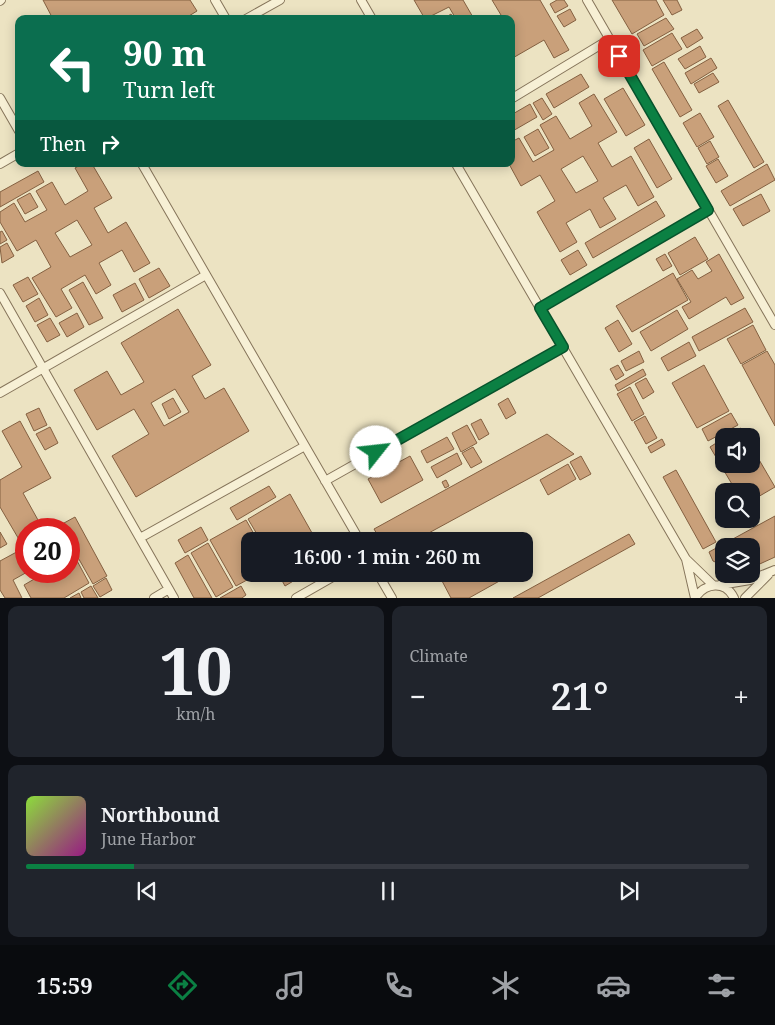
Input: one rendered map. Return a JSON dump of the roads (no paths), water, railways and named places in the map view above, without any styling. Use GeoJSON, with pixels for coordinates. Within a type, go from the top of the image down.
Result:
{"type":"FeatureCollection","features":[{"type":"Feature","properties":{"kind":"lane"},"geometry":{"type":"LineString","coordinates":[[215,0],[224,15]]}},
{"type":"Feature","properties":{"kind":"lane"},"geometry":{"type":"LineString","coordinates":[[253,15],[280,0]]}},
{"type":"Feature","properties":{"kind":"lane"},"geometry":{"type":"LineString","coordinates":[[361,0],[370,15]]}},
{"type":"Feature","properties":{"kind":"lane"},"geometry":{"type":"LineString","coordinates":[[587,0],[775,325]]}},
{"type":"Feature","properties":{"kind":"lane"},"geometry":{"type":"LineString","coordinates":[[515,97],[610,39]]}},
{"type":"Feature","properties":{"kind":"lane"},"geometry":{"type":"LineString","coordinates":[[0,98],[15,124]]}},
{"type":"Feature","properties":{"kind":"lane"},"geometry":{"type":"LineString","coordinates":[[0,164],[15,155]]}},
{"type":"Feature","properties":{"kind":"lane"},"geometry":{"type":"LineString","coordinates":[[144,167],[355,532]]}},
{"type":"Feature","properties":{"kind":"lane"},"geometry":{"type":"LineString","coordinates":[[458,167],[686,559],[695,598]]}},
{"type":"Feature","properties":{"kind":"lane"},"geometry":{"type":"LineString","coordinates":[[540,308],[708,210]]}},
{"type":"Feature","properties":{"kind":"lane"},"geometry":{"type":"LineString","coordinates":[[0,393],[206,275]]}},
{"type":"Feature","properties":{"kind":"lane"},"geometry":{"type":"LineString","coordinates":[[0,293],[174,598]]}},
{"type":"Feature","properties":{"kind":"lane"},"geometry":{"type":"LineString","coordinates":[[325,481],[563,347]]}},
{"type":"Feature","properties":{"kind":"lane"},"geometry":{"type":"LineString","coordinates":[[140,538],[305,446]]}},
{"type":"Feature","properties":{"kind":"lane"},"geometry":{"type":"LineString","coordinates":[[686,559],[716,585],[727,588],[734,598]]}},
{"type":"Feature","properties":{"kind":"lane"},"geometry":{"type":"LineString","coordinates":[[695,598],[699,591],[716,585],[750,580],[773,571]]}},
{"type":"Feature","properties":{"kind":"lane"},"geometry":{"type":"LineString","coordinates":[[746,598],[773,571]]}},
{"type":"Feature","properties":{"kind":"lane"},"geometry":{"type":"LineString","coordinates":[[296,598],[324,582]]}},
{"type":"Feature","properties":{"kind":"lane"},"geometry":{"type":"LineString","coordinates":[[383,582],[392,598]]}},
{"type":"Feature","properties":{"kind":"lane"},"geometry":{"type":"LineString","coordinates":[[154,598],[169,589]]}}]}
